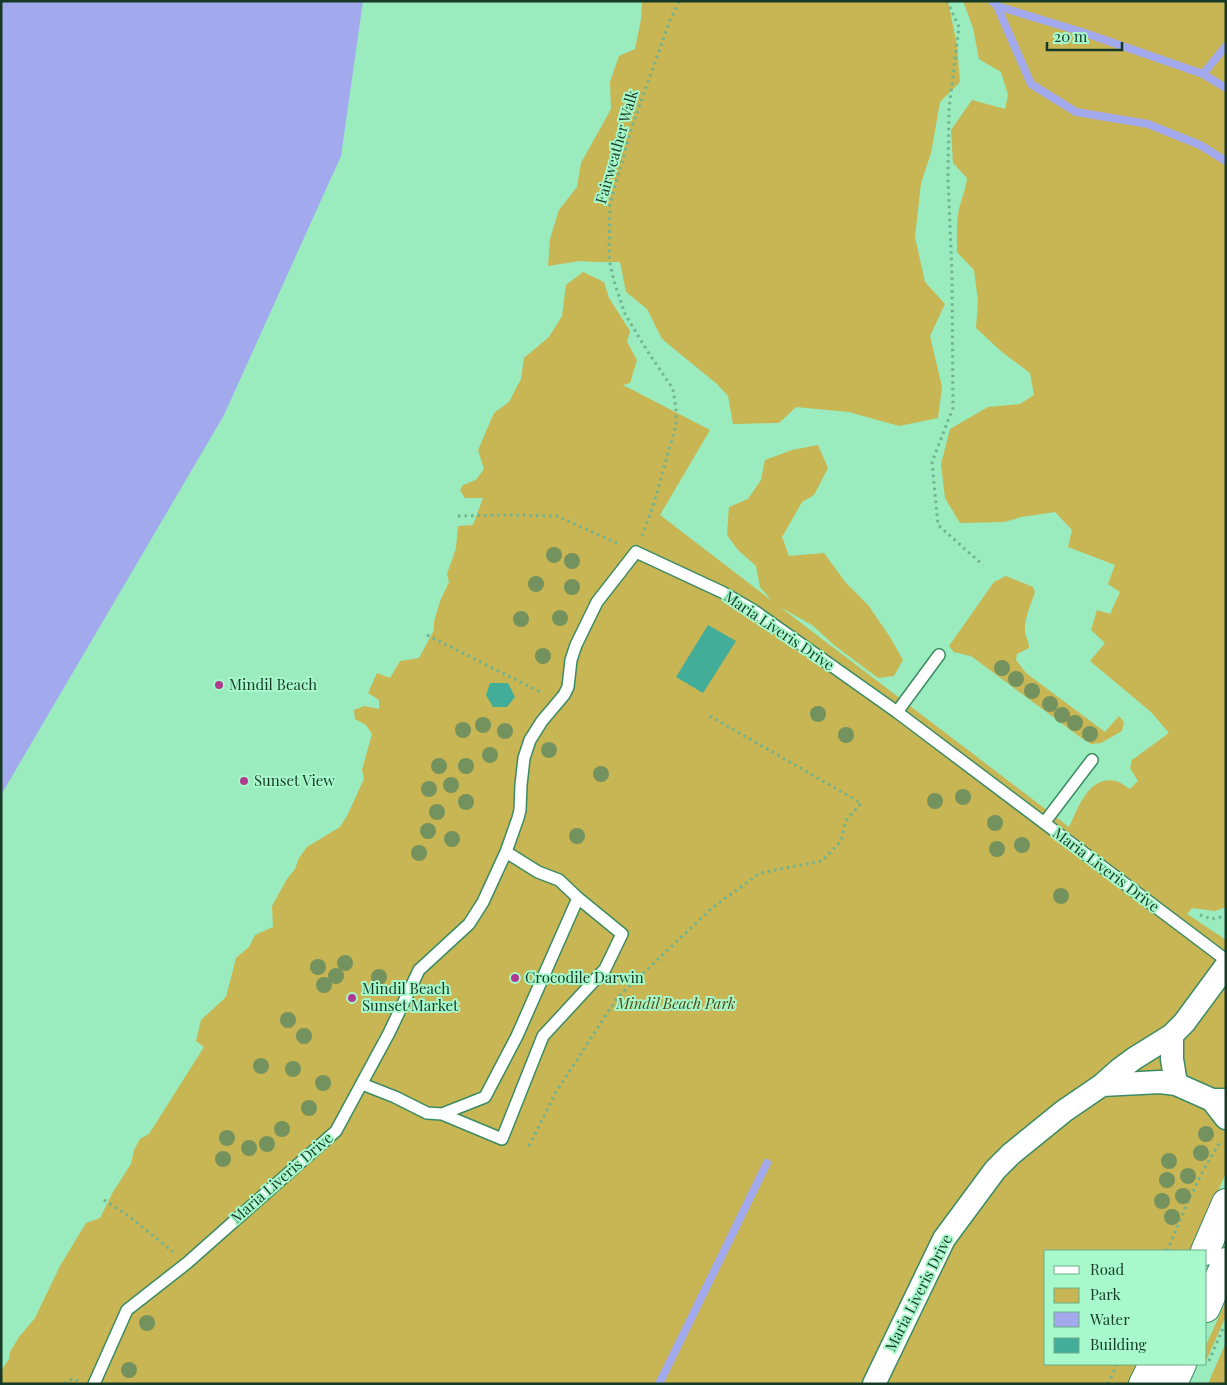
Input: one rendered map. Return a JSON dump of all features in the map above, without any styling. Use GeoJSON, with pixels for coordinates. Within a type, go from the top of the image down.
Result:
{"type":"FeatureCollection","features":[{"type":"Feature","properties":{"kind":"street","name":"Maria Liveris Drive"},"geometry":{"type":"LineString","coordinates":[[874,1384],[944,1239],[995,1170],[1028,1139],[1064,1111],[1102,1085],[1127,1064],[1172,1035],[1184,1023],[1226,966]]}},
{"type":"Feature","properties":{"kind":"street"},"geometry":{"type":"LineString","coordinates":[[1172,1035],[1172,1059],[1176,1084]]}},
{"type":"Feature","properties":{"kind":"street"},"geometry":{"type":"LineString","coordinates":[[1102,1085],[1136,1083],[1176,1084],[1219,1100],[1226,1118]]}},
{"type":"Feature","properties":{"kind":"street"},"geometry":{"type":"LineString","coordinates":[[1205,1250],[1226,1203]]}},
{"type":"Feature","properties":{"kind":"street"},"geometry":{"type":"LineString","coordinates":[[1207,1306],[1226,1262]]}},
{"type":"Feature","properties":{"kind":"street"},"geometry":{"type":"LineString","coordinates":[[1143,1384],[1152,1365]]}},
{"type":"Feature","properties":{"kind":"street"},"geometry":{"type":"LineString","coordinates":[[1173,1384],[1194,1365]]}},
{"type":"Feature","properties":{"kind":"lane","name":"Maria Liveris Drive"},"geometry":{"type":"LineString","coordinates":[[94,1384],[128,1310],[187,1263],[336,1131],[389,1033],[419,970],[470,924],[483,902],[515,830],[520,810],[524,758],[530,740],[568,687],[571,660],[576,645],[597,602],[636,552],[722,592],[753,610],[897,712],[1226,960]]}},
{"type":"Feature","properties":{"kind":"lane"},"geometry":{"type":"LineString","coordinates":[[897,712],[939,655]]}},
{"type":"Feature","properties":{"kind":"lane"},"geometry":{"type":"LineString","coordinates":[[1044,824],[1092,760]]}},
{"type":"Feature","properties":{"kind":"lane"},"geometry":{"type":"LineString","coordinates":[[362,1084],[395,1097],[427,1113],[442,1114],[502,1139],[542,1036],[604,969],[622,934],[559,880],[538,872],[506,852]]}},
{"type":"Feature","properties":{"kind":"lane"},"geometry":{"type":"LineString","coordinates":[[442,1114],[485,1097],[517,1036],[578,898]]}},
{"type":"Feature","properties":{"kind":"path","name":"Fairweather Walk"},"geometry":{"type":"LineString","coordinates":[[636,552],[676,425],[676,409],[673,389],[625,314],[609,259],[610,204],[632,127],[669,23],[679,1]]}},
{"type":"Feature","properties":{"kind":"path"},"geometry":{"type":"LineString","coordinates":[[946,1],[959,27],[949,109],[948,178],[952,274],[953,408],[932,462],[938,525],[983,565]]}},
{"type":"Feature","properties":{"kind":"path"},"geometry":{"type":"LineString","coordinates":[[458,516],[557,516],[636,552]]}},
{"type":"Feature","properties":{"kind":"path"},"geometry":{"type":"LineString","coordinates":[[427,635],[558,702]]}},
{"type":"Feature","properties":{"kind":"path"},"geometry":{"type":"LineString","coordinates":[[529,1146],[556,1092],[617,998],[712,908],[760,873],[822,861],[841,841],[846,821],[861,802],[708,715]]}},
{"type":"Feature","properties":{"kind":"path"},"geometry":{"type":"LineString","coordinates":[[1167,1250],[1192,1195],[1215,1150],[1226,1134]]}},
{"type":"Feature","properties":{"kind":"path"},"geometry":{"type":"LineString","coordinates":[[104,1200],[130,1217],[187,1263]]}},
{"type":"Feature","properties":{"kind":"path"},"geometry":{"type":"LineString","coordinates":[[1207,1348],[1226,1323]]}},
{"type":"Feature","properties":{"kind":"path"},"geometry":{"type":"LineString","coordinates":[[1108,1384],[1117,1365]]}},
{"type":"Feature","properties":{"kind":"green space"},"geometry":{"type":"Polygon","coordinates":[[[642,1],[948,1],[957,45],[960,82],[940,102],[931,153],[921,183],[915,237],[925,282],[945,304],[930,336],[942,387],[938,418],[899,426],[849,412],[796,407],[779,423],[733,424],[728,396],[717,384],[662,339],[647,309],[626,292],[620,262],[580,261],[548,266],[550,239],[559,210],[577,187],[581,163],[611,109],[610,82],[619,56],[635,49],[641,19],[642,1]]]}},
{"type":"Feature","properties":{"kind":"green space","name":"Mindil Beach Park"},"geometry":{"type":"Polygon","coordinates":[[[963,1],[1226,1],[1226,907],[1215,911],[1192,908],[1187,914],[1226,940],[1226,1173],[1191,1250],[1044,1250],[1044,1365],[1140,1365],[1131,1384],[1,1384],[1,1371],[9,1359],[10,1352],[19,1337],[35,1318],[60,1266],[86,1223],[100,1218],[113,1192],[131,1164],[134,1150],[140,1139],[149,1134],[204,1047],[196,1041],[201,1020],[226,997],[236,958],[249,947],[255,935],[273,927],[272,906],[307,847],[340,827],[347,816],[364,779],[362,770],[372,734],[366,725],[355,719],[354,710],[364,706],[379,709],[379,700],[368,693],[377,673],[390,678],[400,661],[419,658],[434,630],[434,622],[440,601],[449,582],[447,574],[456,548],[458,526],[473,525],[483,498],[465,498],[460,490],[463,485],[476,480],[484,469],[478,450],[494,413],[509,402],[521,379],[524,358],[549,337],[562,316],[566,285],[583,272],[604,282],[609,298],[630,331],[627,342],[637,360],[630,383],[623,385],[710,430],[660,515],[772,601],[760,587],[756,566],[738,550],[727,535],[729,507],[748,499],[761,480],[765,460],[792,450],[818,445],[828,468],[814,495],[802,502],[782,537],[789,556],[824,553],[846,583],[868,605],[903,660],[894,676],[878,678],[834,645],[812,625],[780,607],[1069,827],[1085,795],[1098,783],[1116,781],[1130,789],[1138,781],[1130,768],[1132,760],[1169,733],[1151,712],[1090,661],[1105,643],[1091,630],[1097,610],[1110,614],[1120,592],[1108,584],[1115,565],[1068,547],[1072,530],[1055,512],[1021,517],[1004,522],[960,523],[945,498],[941,464],[950,429],[988,407],[1020,404],[1034,395],[1030,373],[1002,352],[976,328],[978,301],[974,270],[957,252],[958,214],[967,178],[953,163],[951,130],[972,100],[1005,109],[1008,95],[1001,72],[979,59],[973,28],[963,1]]]}},
{"type":"Feature","properties":{"kind":"green space"},"geometry":{"type":"Polygon","coordinates":[[[1006,576],[1033,587],[1035,592],[1025,627],[1029,648],[1017,654],[1016,660],[1026,673],[1105,732],[1119,716],[1124,722],[1122,731],[1101,743],[1091,744],[971,656],[954,652],[949,646],[994,582],[1006,576]]]}},
{"type":"Feature","properties":{"kind":"green space"},"geometry":{"type":"Polygon","coordinates":[[[1226,1301],[1226,1316],[1207,1359],[1207,1343],[1226,1301]]]}},
{"type":"Feature","properties":{"kind":"green space"},"geometry":{"type":"Polygon","coordinates":[[[1226,1342],[1226,1384],[1208,1384],[1226,1342]]]}},
{"type":"Feature","properties":{"kind":"water"},"geometry":{"type":"Polygon","coordinates":[[[1,1],[363,1],[341,156],[224,415],[1,795],[1,1]]]}},
{"type":"Feature","properties":{"kind":"building"},"geometry":{"type":"Polygon","coordinates":[[[708,625],[736,641],[703,693],[676,677],[708,625]]]}},
{"type":"Feature","properties":{"kind":"building"},"geometry":{"type":"Polygon","coordinates":[[[490,683],[508,683],[515,697],[507,707],[493,707],[486,695],[490,683]]]}},
{"type":"Feature","properties":{"kind":"waterway"},"geometry":{"type":"LineString","coordinates":[[992,1],[997,6],[1031,84],[1076,112],[1148,124],[1200,145],[1226,161]]}},
{"type":"Feature","properties":{"kind":"waterway"},"geometry":{"type":"LineString","coordinates":[[997,6],[1082,32],[1203,74],[1226,88]]}},
{"type":"Feature","properties":{"kind":"waterway"},"geometry":{"type":"LineString","coordinates":[[1203,74],[1226,46]]}},
{"type":"Feature","properties":{"kind":"waterway"},"geometry":{"type":"LineString","coordinates":[[659,1384],[767,1163]]}},
{"type":"Feature","properties":{"kind":"place","name":"Mindil Beach"},"geometry":{"type":"Point","coordinates":[219,685]}},
{"type":"Feature","properties":{"kind":"place","name":"Sunset View"},"geometry":{"type":"Point","coordinates":[244,781]}},
{"type":"Feature","properties":{"kind":"place","name":"Crocodile Darwin"},"geometry":{"type":"Point","coordinates":[515,978]}},
{"type":"Feature","properties":{"kind":"place","name":"Mindil Beach Sunset Market"},"geometry":{"type":"Point","coordinates":[352,998]}}]}
